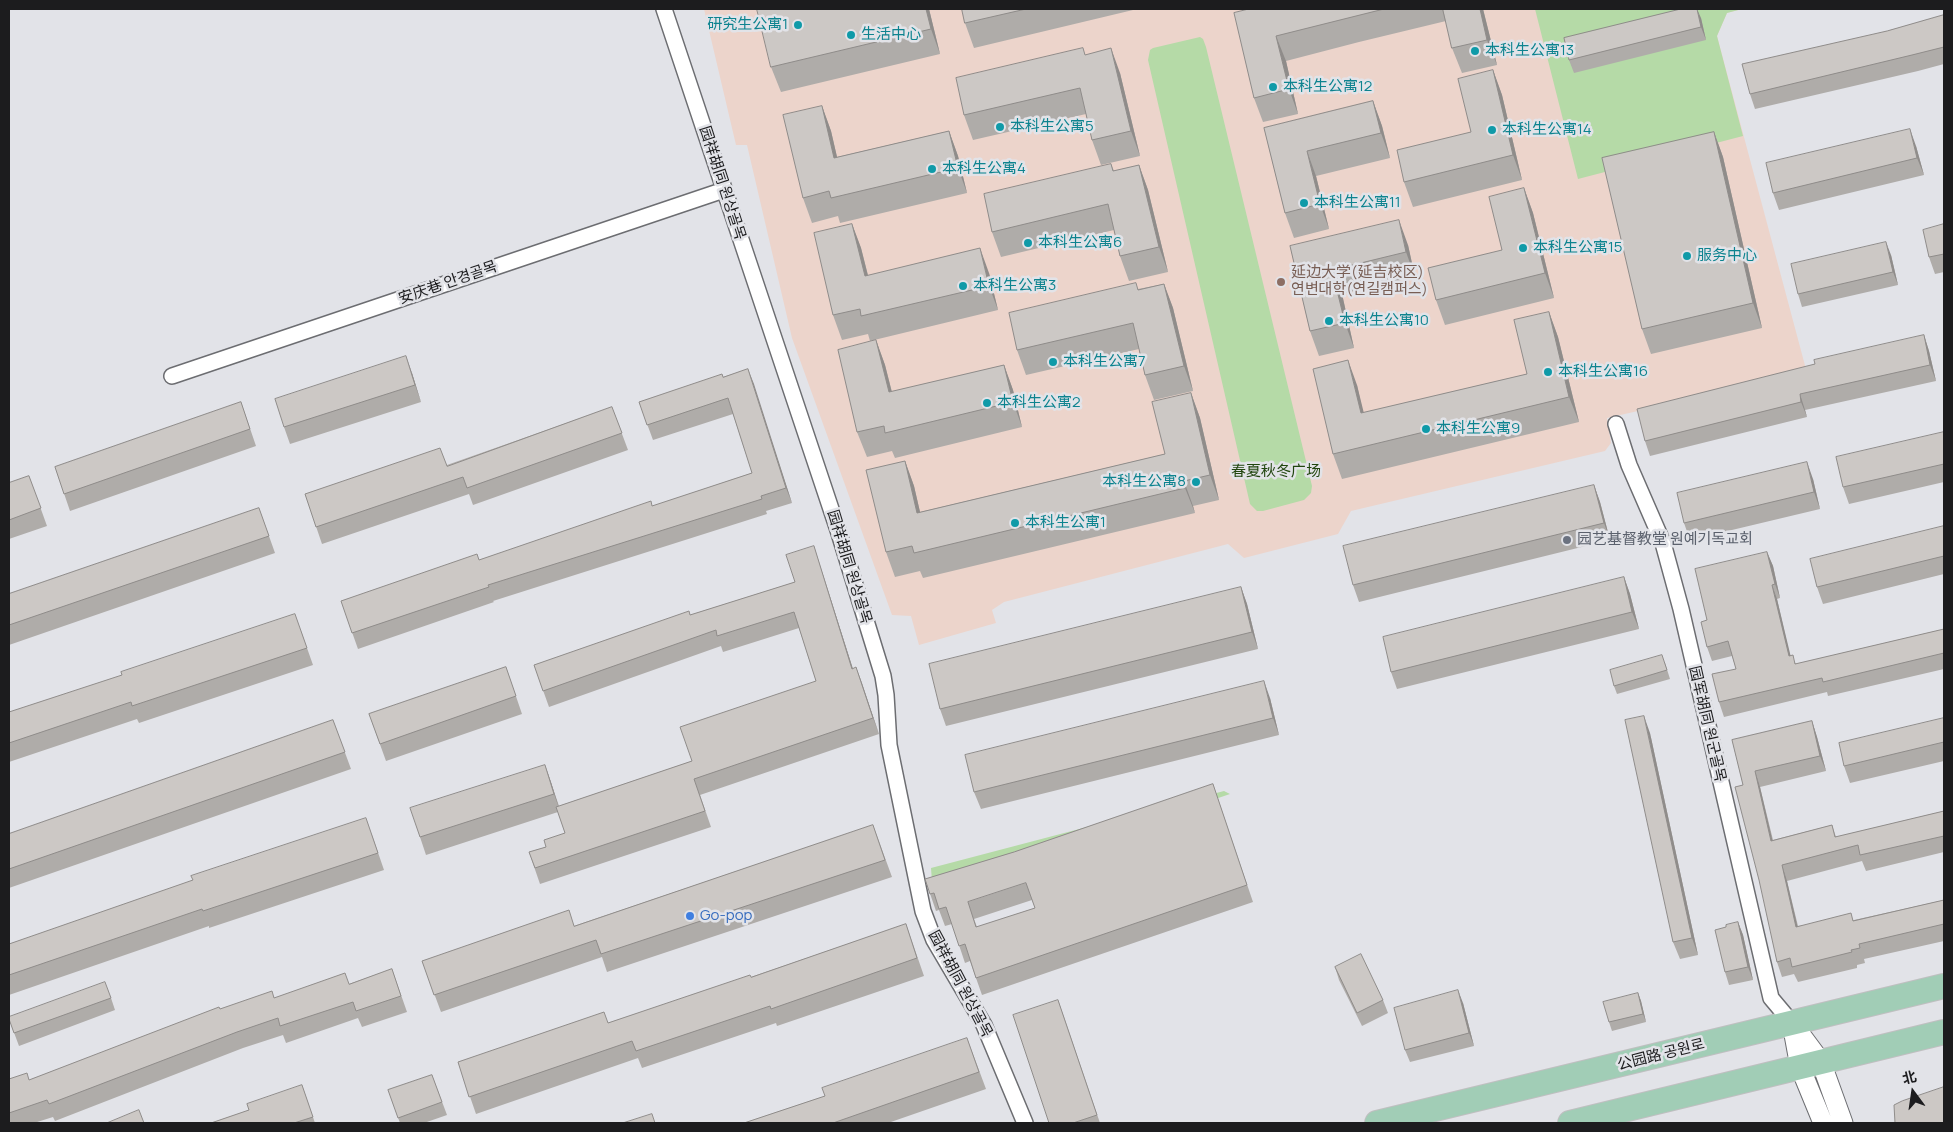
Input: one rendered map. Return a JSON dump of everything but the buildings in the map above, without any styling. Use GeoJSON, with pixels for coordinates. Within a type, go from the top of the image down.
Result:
{"type":"FeatureCollection","features":[{"type":"Feature","properties":{"kind":"main road","name":"公园路 공원로"},"geometry":{"type":"LineString","coordinates":[[1378,1123],[1944,986]]}},
{"type":"Feature","properties":{"kind":"main road"},"geometry":{"type":"LineString","coordinates":[[1570,1123],[1944,1032]]}},
{"type":"Feature","properties":{"kind":"street","name":"园祥胡同 원상골목"},"geometry":{"type":"LineString","coordinates":[[664,9],[839,533],[882,676],[886,695],[889,745],[923,912],[934,940],[984,1025],[1025,1123]]}},
{"type":"Feature","properties":{"kind":"street","name":"安庆巷 안경골목"},"geometry":{"type":"LineString","coordinates":[[172,376],[724,190]]}},
{"type":"Feature","properties":{"kind":"street","name":"园军胡同 원군골목"},"geometry":{"type":"LineString","coordinates":[[1616,424],[1629,464],[1663,543],[1679,600],[1771,998],[1792,1023]]}},
{"type":"Feature","properties":{"kind":"street"},"geometry":{"type":"LineString","coordinates":[[1792,1023],[1811,1065],[1842,1123]]}},
{"type":"Feature","properties":{"kind":"street"},"geometry":{"type":"LineString","coordinates":[[1811,1065],[1823,1123]]}},
{"type":"Feature","properties":{"kind":"shaded area","name":"延边大学(延吉校区) 연변대학(연길캠퍼스)"},"geometry":{"type":"Polygon","coordinates":[[[704,9],[1742,9],[1727,13],[1717,36],[1807,373],[1607,418],[1611,443],[1605,451],[1351,511],[1338,534],[1244,558],[1228,544],[1004,602],[992,610],[996,623],[919,645],[911,616],[892,615],[792,338],[747,145],[736,145],[704,9]]]}},
{"type":"Feature","properties":{"kind":"green space"},"geometry":{"type":"Polygon","coordinates":[[[1535,9],[1742,9],[1727,13],[1717,36],[1743,136],[1578,179],[1535,9]]]}},
{"type":"Feature","properties":{"kind":"green space","name":"春夏秋冬广场"},"geometry":{"type":"Polygon","coordinates":[[[1200,37],[1203,39],[1206,47],[1312,486],[1311,493],[1304,500],[1263,511],[1257,511],[1250,504],[1148,60],[1150,50],[1153,48],[1200,37]]]}},
{"type":"Feature","properties":{"kind":"green space"},"geometry":{"type":"Polygon","coordinates":[[[1224,791],[1230,794],[933,895],[931,868],[1224,791]]]}},
{"type":"Feature","properties":{"kind":"place","name":"研究生公寓1"},"geometry":{"type":"Point","coordinates":[798,25]}},
{"type":"Feature","properties":{"kind":"place","name":"生活中心"},"geometry":{"type":"Point","coordinates":[851,35]}},
{"type":"Feature","properties":{"kind":"place","name":"本科生公寓13"},"geometry":{"type":"Point","coordinates":[1475,51]}},
{"type":"Feature","properties":{"kind":"place","name":"本科生公寓12"},"geometry":{"type":"Point","coordinates":[1273,87]}},
{"type":"Feature","properties":{"kind":"place","name":"本科生公寓5"},"geometry":{"type":"Point","coordinates":[1000,127]}},
{"type":"Feature","properties":{"kind":"place","name":"本科生公寓14"},"geometry":{"type":"Point","coordinates":[1492,130]}},
{"type":"Feature","properties":{"kind":"place","name":"本科生公寓4"},"geometry":{"type":"Point","coordinates":[932,169]}},
{"type":"Feature","properties":{"kind":"place","name":"本科生公寓11"},"geometry":{"type":"Point","coordinates":[1304,203]}},
{"type":"Feature","properties":{"kind":"place","name":"本科生公寓6"},"geometry":{"type":"Point","coordinates":[1028,243]}},
{"type":"Feature","properties":{"kind":"place","name":"本科生公寓15"},"geometry":{"type":"Point","coordinates":[1523,248]}},
{"type":"Feature","properties":{"kind":"place","name":"服务中心"},"geometry":{"type":"Point","coordinates":[1687,256]}},
{"type":"Feature","properties":{"kind":"place","name":"延边大学(延吉校区) 연변대학(연길캠퍼스)"},"geometry":{"type":"Point","coordinates":[1281,282]}},
{"type":"Feature","properties":{"kind":"place","name":"本科生公寓3"},"geometry":{"type":"Point","coordinates":[963,286]}},
{"type":"Feature","properties":{"kind":"place","name":"本科生公寓10"},"geometry":{"type":"Point","coordinates":[1329,321]}},
{"type":"Feature","properties":{"kind":"place","name":"本科生公寓7"},"geometry":{"type":"Point","coordinates":[1053,362]}},
{"type":"Feature","properties":{"kind":"place","name":"本科生公寓16"},"geometry":{"type":"Point","coordinates":[1548,372]}},
{"type":"Feature","properties":{"kind":"place","name":"本科生公寓2"},"geometry":{"type":"Point","coordinates":[987,403]}},
{"type":"Feature","properties":{"kind":"place","name":"本科生公寓9"},"geometry":{"type":"Point","coordinates":[1426,429]}},
{"type":"Feature","properties":{"kind":"place","name":"本科生公寓8"},"geometry":{"type":"Point","coordinates":[1196,482]}},
{"type":"Feature","properties":{"kind":"place","name":"本科生公寓1"},"geometry":{"type":"Point","coordinates":[1015,523]}},
{"type":"Feature","properties":{"kind":"place","name":"园艺基督教堂 원예기독교회"},"geometry":{"type":"Point","coordinates":[1567,540]}},
{"type":"Feature","properties":{"kind":"place","name":"Go-pop"},"geometry":{"type":"Point","coordinates":[690,916]}}]}
